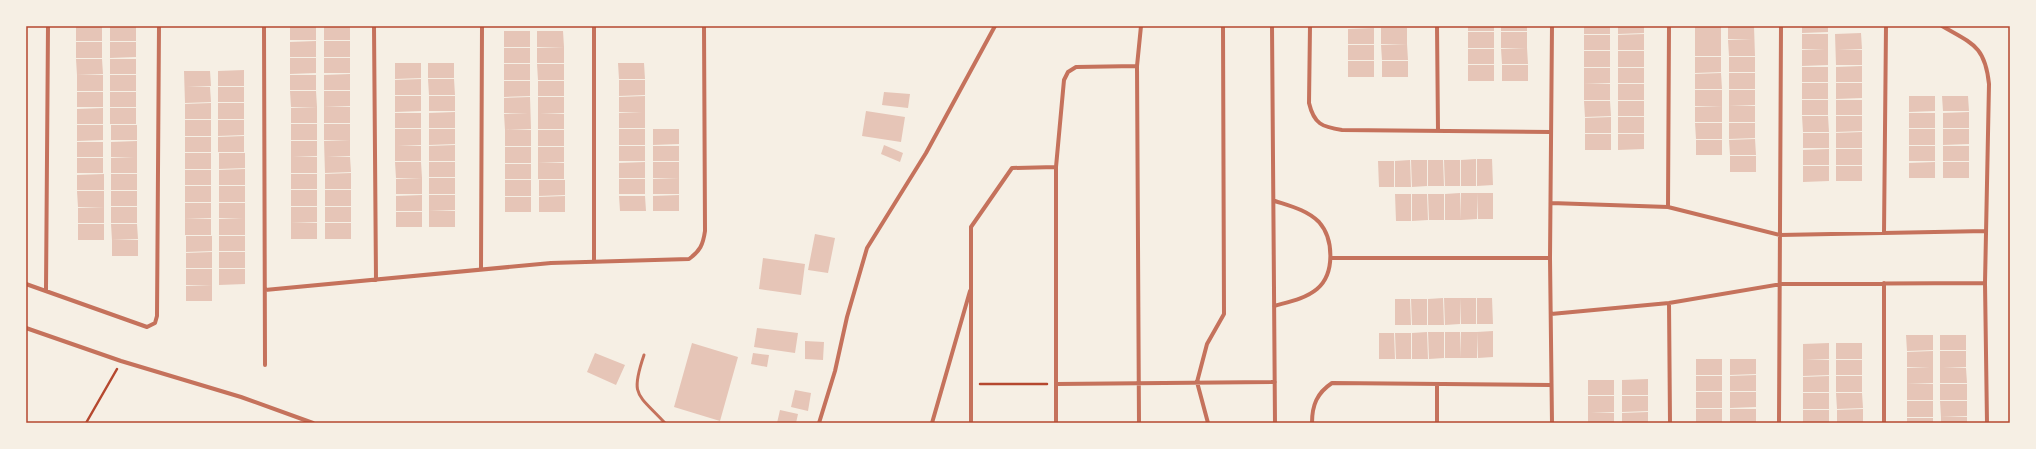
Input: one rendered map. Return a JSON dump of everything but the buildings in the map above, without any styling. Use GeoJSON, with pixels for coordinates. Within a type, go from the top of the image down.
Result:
{"type":"FeatureCollection","features":[{"type":"Feature","properties":{"kind":"street"},"geometry":{"type":"LineString","coordinates":[[46,290],[48,26]]}},
{"type":"Feature","properties":{"kind":"street"},"geometry":{"type":"LineString","coordinates":[[26,284],[147,327],[155,323],[157,316],[159,26]]}},
{"type":"Feature","properties":{"kind":"street"},"geometry":{"type":"LineString","coordinates":[[264,26],[265,365]]}},
{"type":"Feature","properties":{"kind":"street"},"geometry":{"type":"LineString","coordinates":[[374,26],[376,280]]}},
{"type":"Feature","properties":{"kind":"street"},"geometry":{"type":"LineString","coordinates":[[481,270],[482,26]]}},
{"type":"Feature","properties":{"kind":"street"},"geometry":{"type":"LineString","coordinates":[[594,26],[594,262]]}},
{"type":"Feature","properties":{"kind":"street"},"geometry":{"type":"LineString","coordinates":[[265,290],[551,263],[682,261],[689,259],[699,252],[704,242],[705,231],[704,26]]}},
{"type":"Feature","properties":{"kind":"street"},"geometry":{"type":"LineString","coordinates":[[819,423],[834,371],[851,302],[868,248],[926,154],[995,26]]}},
{"type":"Feature","properties":{"kind":"street"},"geometry":{"type":"LineString","coordinates":[[1208,423],[1197,382],[1207,344],[1224,314],[1223,26]]}},
{"type":"Feature","properties":{"kind":"street"},"geometry":{"type":"LineString","coordinates":[[1272,26],[1275,201],[1275,423]]}},
{"type":"Feature","properties":{"kind":"street"},"geometry":{"type":"LineString","coordinates":[[1310,26],[1309,103],[1312,113],[1319,124],[1342,130],[1551,132]]}},
{"type":"Feature","properties":{"kind":"street"},"geometry":{"type":"LineString","coordinates":[[1437,26],[1438,131]]}},
{"type":"Feature","properties":{"kind":"street"},"geometry":{"type":"LineString","coordinates":[[1552,26],[1550,258],[1552,423]]}},
{"type":"Feature","properties":{"kind":"street"},"geometry":{"type":"LineString","coordinates":[[1668,207],[1669,26]]}},
{"type":"Feature","properties":{"kind":"street"},"geometry":{"type":"LineString","coordinates":[[1779,423],[1781,26]]}},
{"type":"Feature","properties":{"kind":"street"},"geometry":{"type":"LineString","coordinates":[[1884,233],[1886,26]]}},
{"type":"Feature","properties":{"kind":"street"},"geometry":{"type":"LineString","coordinates":[[1942,26],[1973,44],[1982,54],[1987,68],[1989,84],[1985,283],[1987,423]]}},
{"type":"Feature","properties":{"kind":"street"},"geometry":{"type":"LineString","coordinates":[[1139,423],[1138,66],[1141,27]]}},
{"type":"Feature","properties":{"kind":"street"},"geometry":{"type":"LineString","coordinates":[[1056,423],[1056,166],[1064,80],[1068,72],[1076,67],[1138,66]]}},
{"type":"Feature","properties":{"kind":"street"},"geometry":{"type":"LineString","coordinates":[[971,423],[971,227],[1012,168],[1056,166]]}},
{"type":"Feature","properties":{"kind":"street"},"geometry":{"type":"LineString","coordinates":[[1274,306],[1308,296],[1318,289],[1327,277],[1332,258],[1329,243],[1319,223],[1294,207],[1275,201]]}},
{"type":"Feature","properties":{"kind":"street"},"geometry":{"type":"LineString","coordinates":[[1551,203],[1668,207],[1780,235],[1986,231]]}},
{"type":"Feature","properties":{"kind":"street"},"geometry":{"type":"LineString","coordinates":[[1332,258],[1550,258]]}},
{"type":"Feature","properties":{"kind":"street"},"geometry":{"type":"LineString","coordinates":[[1884,283],[1884,423]]}},
{"type":"Feature","properties":{"kind":"street"},"geometry":{"type":"LineString","coordinates":[[1551,314],[1670,303],[1780,284],[1985,283]]}},
{"type":"Feature","properties":{"kind":"street"},"geometry":{"type":"LineString","coordinates":[[932,423],[971,286]]}},
{"type":"Feature","properties":{"kind":"street"},"geometry":{"type":"LineString","coordinates":[[1670,303],[1670,423]]}},
{"type":"Feature","properties":{"kind":"street"},"geometry":{"type":"LineString","coordinates":[[26,328],[121,362],[241,397],[312,423]]}},
{"type":"Feature","properties":{"kind":"street"},"geometry":{"type":"LineString","coordinates":[[1056,384],[1275,382]]}},
{"type":"Feature","properties":{"kind":"street"},"geometry":{"type":"LineString","coordinates":[[1312,423],[1314,402],[1323,389],[1332,383],[1552,385]]}},
{"type":"Feature","properties":{"kind":"street"},"geometry":{"type":"LineString","coordinates":[[1437,384],[1437,423]]}},
{"type":"Feature","properties":{"kind":"lane"},"geometry":{"type":"LineString","coordinates":[[644,355],[637,376],[636,388],[644,402],[665,423]]}},
{"type":"Feature","properties":{"kind":"path"},"geometry":{"type":"LineString","coordinates":[[86,423],[121,362]]}},
{"type":"Feature","properties":{"kind":"path"},"geometry":{"type":"LineString","coordinates":[[971,384],[1056,384]]}}]}
